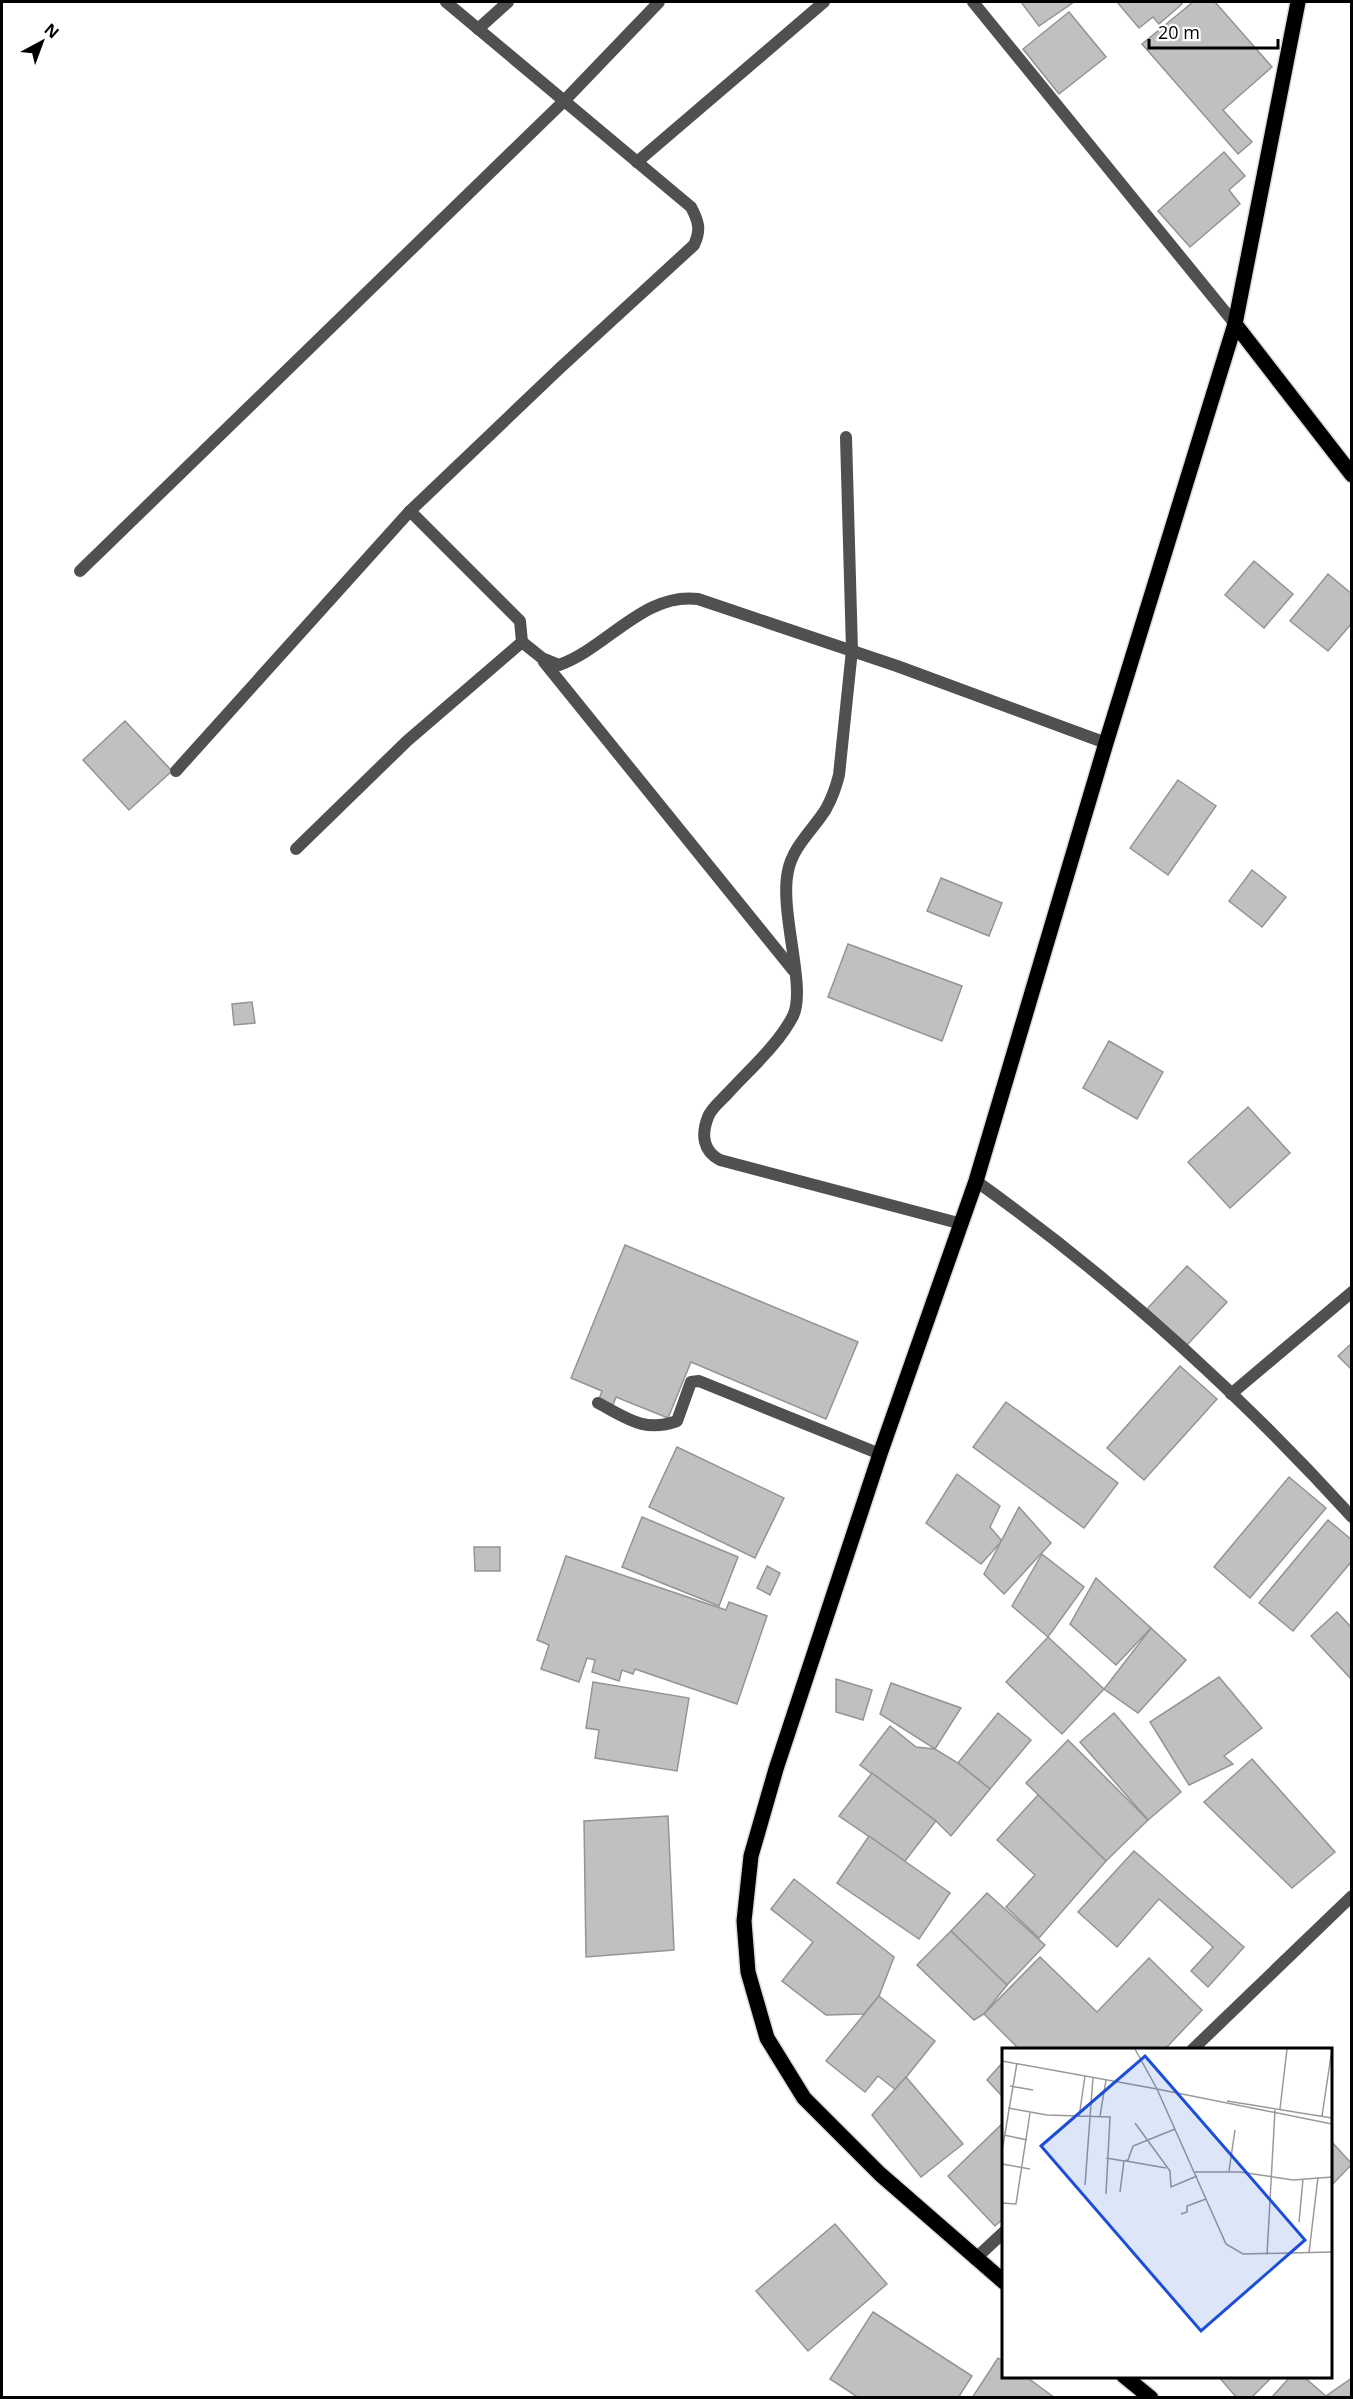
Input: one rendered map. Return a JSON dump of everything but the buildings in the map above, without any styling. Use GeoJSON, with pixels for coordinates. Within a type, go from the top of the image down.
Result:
{"type":"FeatureCollection","features":[{"type":"Feature","properties":{"kind":"main road"},"geometry":{"type":"LineString","coordinates":[[1002,2280],[880,2174],[804,2098],[767,2038],[748,1972],[744,1921],[751,1856],[776,1769],[880,1454],[976,1181],[1106,743],[1235,324],[1298,2]]}},
{"type":"Feature","properties":{"kind":"main road"},"geometry":{"type":"LineString","coordinates":[[1235,324],[1352,475]]}},
{"type":"Feature","properties":{"kind":"main road"},"geometry":{"type":"LineString","coordinates":[[1127,2378],[1151,2397]]}},
{"type":"Feature","properties":{"kind":"street"},"geometry":{"type":"LineString","coordinates":[[177,771],[410,511],[560,368],[694,245],[700,228],[692,207],[446,2]]}},
{"type":"Feature","properties":{"kind":"street"},"geometry":{"type":"LineString","coordinates":[[478,29],[508,2]]}},
{"type":"Feature","properties":{"kind":"street"},"geometry":{"type":"LineString","coordinates":[[80,571],[564,100],[659,2]]}},
{"type":"Feature","properties":{"kind":"street"},"geometry":{"type":"LineString","coordinates":[[637,162],[824,2]]}},
{"type":"Feature","properties":{"kind":"street"},"geometry":{"type":"LineString","coordinates":[[973,2],[1235,324]]}},
{"type":"Feature","properties":{"kind":"street"},"geometry":{"type":"LineString","coordinates":[[846,437],[852,651],[839,775],[834,794],[794,854],[788,871],[785,911],[798,993],[794,1014],[779,1038],[708,1115],[704,1132],[705,1144],[710,1155],[720,1160],[962,1224]]}},
{"type":"Feature","properties":{"kind":"street"},"geometry":{"type":"LineString","coordinates":[[410,511],[520,621],[522,642],[542,658],[794,971]]}},
{"type":"Feature","properties":{"kind":"street"},"geometry":{"type":"LineString","coordinates":[[542,658],[555,664],[563,664],[653,607],[686,597],[698,599],[852,651],[1106,743]]}},
{"type":"Feature","properties":{"kind":"street"},"geometry":{"type":"LineString","coordinates":[[296,849],[407,741],[522,642]]}},
{"type":"Feature","properties":{"kind":"street"},"geometry":{"type":"LineString","coordinates":[[976,1181],[1041,1227],[1151,1320],[1310,1471],[1352,1517]]}},
{"type":"Feature","properties":{"kind":"street"},"geometry":{"type":"LineString","coordinates":[[1231,1394],[1352,1292]]}},
{"type":"Feature","properties":{"kind":"street"},"geometry":{"type":"LineString","coordinates":[[598,1404],[641,1425],[659,1427],[677,1421],[691,1382],[699,1381],[880,1454]]}},
{"type":"Feature","properties":{"kind":"street"},"geometry":{"type":"LineString","coordinates":[[1193,2048],[1352,1896]]}},
{"type":"Feature","properties":{"kind":"street"},"geometry":{"type":"LineString","coordinates":[[975,2259],[1002,2234]]}}]}
